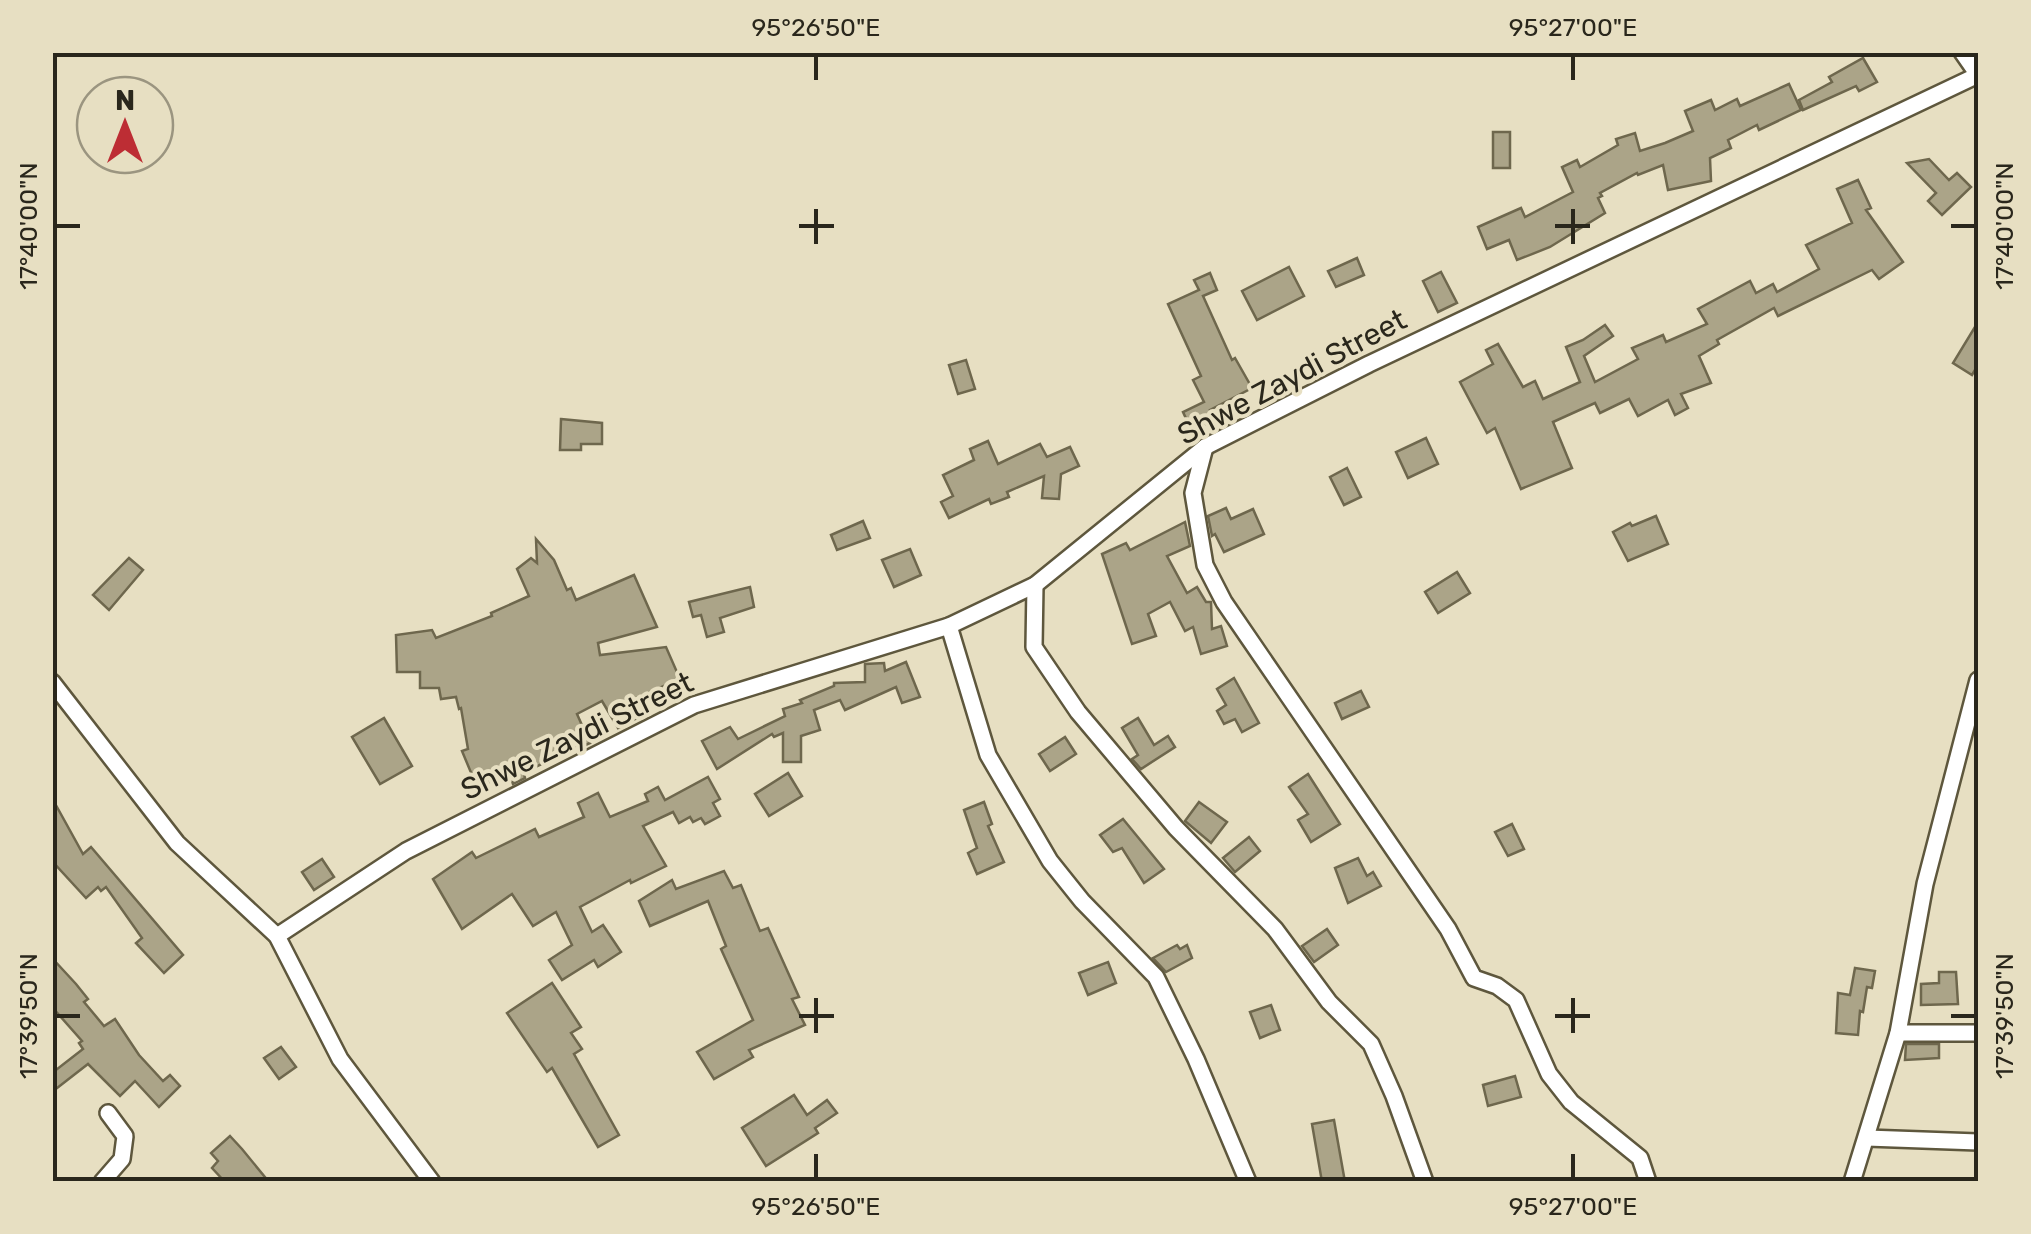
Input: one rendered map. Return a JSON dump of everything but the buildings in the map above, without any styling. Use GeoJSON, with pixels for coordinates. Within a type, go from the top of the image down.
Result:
{"type":"FeatureCollection","features":[{"type":"Feature","properties":{"kind":"street"},"geometry":{"type":"LineString","coordinates":[[1962,52],[1978,75]]}},
{"type":"Feature","properties":{"kind":"street","name":"Shwe Zaydi Street"},"geometry":{"type":"LineString","coordinates":[[277,936],[406,851],[694,705],[949,626],[1035,584],[1205,447],[1369,364],[1978,75]]}},
{"type":"Feature","properties":{"kind":"street"},"geometry":{"type":"LineString","coordinates":[[1205,447],[1193,493],[1206,565],[1224,602],[1448,930],[1474,978],[1498,986],[1516,1000],[1548,1074],[1572,1102],[1640,1158],[1648,1182]]}},
{"type":"Feature","properties":{"kind":"street"},"geometry":{"type":"LineString","coordinates":[[1035,584],[1034,648],[1078,712],[1176,828],[1275,930],[1330,1002],[1370,1044],[1426,1182]]}},
{"type":"Feature","properties":{"kind":"street"},"geometry":{"type":"LineString","coordinates":[[949,626],[988,755],[1050,861],[1082,901],[1156,977],[1248,1182]]}},
{"type":"Feature","properties":{"kind":"street"},"geometry":{"type":"LineString","coordinates":[[1852,1182],[1898,1033],[1925,884],[1978,680]]}},
{"type":"Feature","properties":{"kind":"street"},"geometry":{"type":"LineString","coordinates":[[52,682],[176,844],[277,936],[340,1059],[432,1182]]}},
{"type":"Feature","properties":{"kind":"street"},"geometry":{"type":"LineString","coordinates":[[1898,1033],[1978,1033]]}},
{"type":"Feature","properties":{"kind":"street"},"geometry":{"type":"LineString","coordinates":[[102,1182],[122,1159],[125,1136],[108,1113]]}},
{"type":"Feature","properties":{"kind":"street"},"geometry":{"type":"LineString","coordinates":[[1867,1138],[1978,1142]]}}]}
